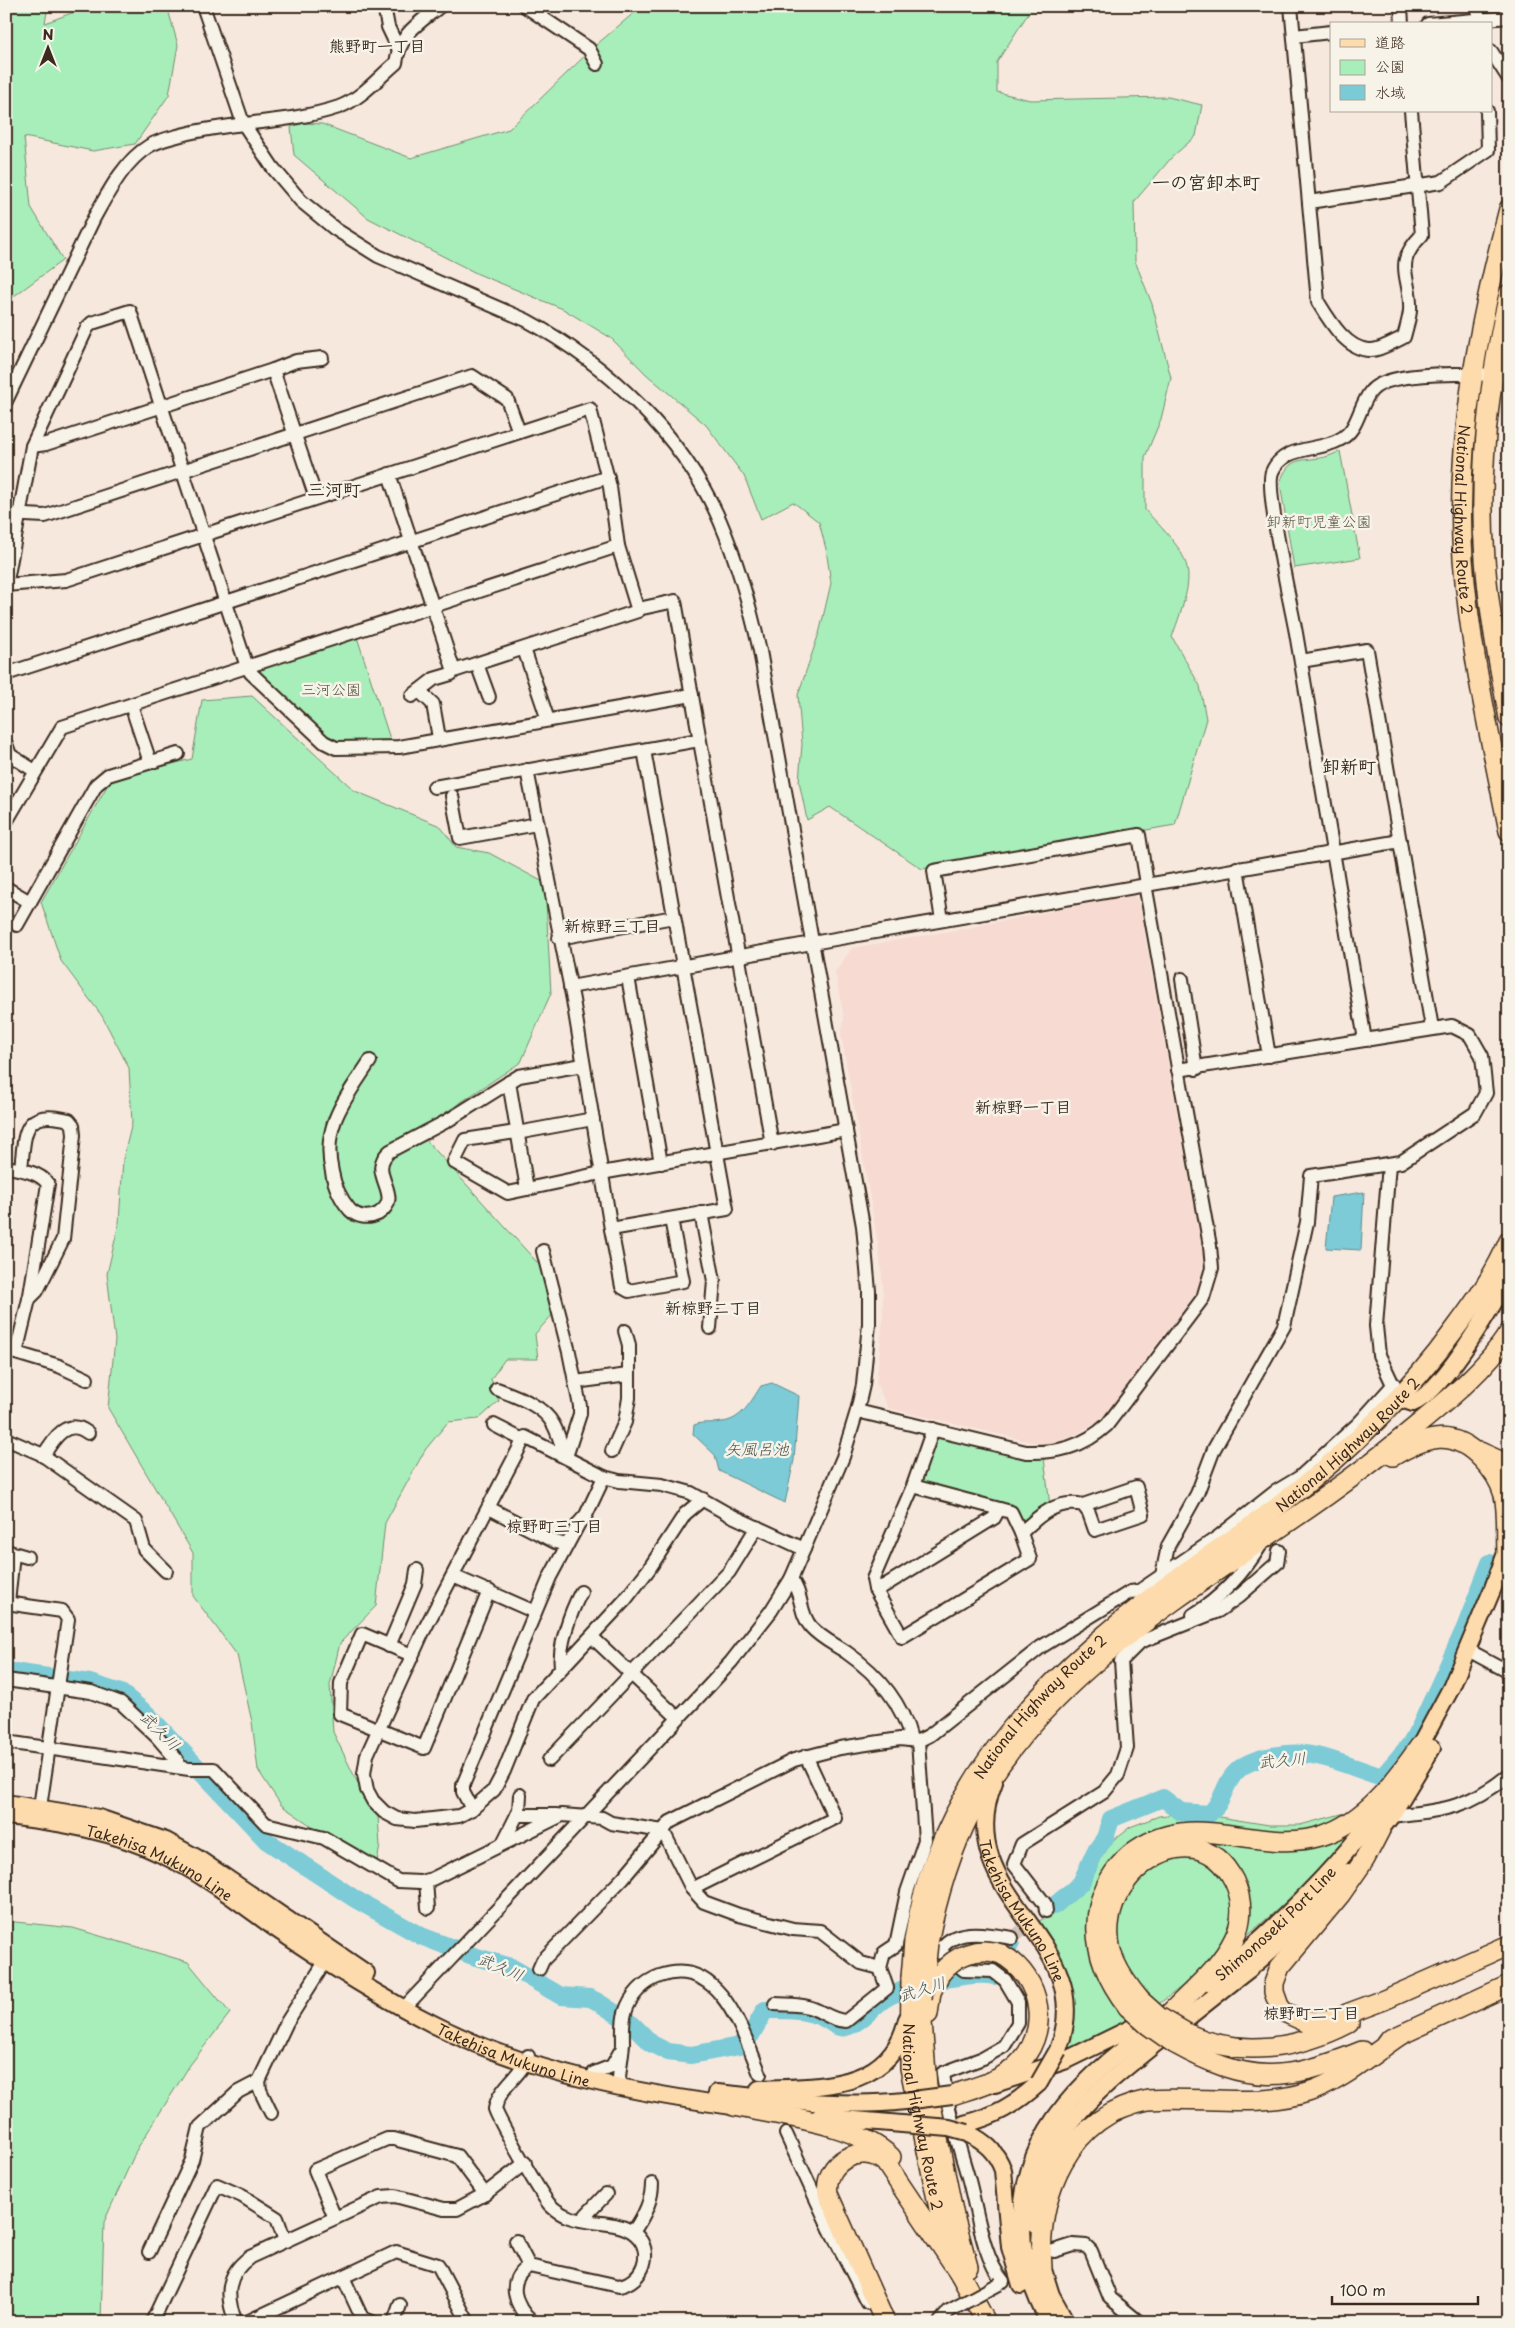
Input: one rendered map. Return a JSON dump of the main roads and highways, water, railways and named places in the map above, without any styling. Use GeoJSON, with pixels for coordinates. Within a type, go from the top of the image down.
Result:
{"type":"FeatureCollection","features":[{"type":"Feature","properties":{"kind":"highway","name":"National Highway Route 2"},"geometry":{"type":"LineString","coordinates":[[1509,209],[1490,279],[1472,374],[1462,483],[1463,558],[1477,674],[1509,831]]}},
{"type":"Feature","properties":{"kind":"highway","name":"National Highway Route 2"},"geometry":{"type":"LineString","coordinates":[[1509,294],[1501,376],[1485,481],[1484,557],[1492,632],[1509,718]]}},
{"type":"Feature","properties":{"kind":"highway","name":"National Highway Route 2"},"geometry":{"type":"LineString","coordinates":[[927,1945],[924,1893],[947,1830],[976,1774],[1013,1724],[1037,1698],[1094,1644],[1188,1570],[1306,1484],[1354,1443],[1396,1391],[1430,1362],[1474,1304],[1498,1264],[1509,1241]]}},
{"type":"Feature","properties":{"kind":"highway","name":"National Highway Route 2"},"geometry":{"type":"LineString","coordinates":[[988,2322],[960,2274],[944,2233],[913,2089],[909,2048],[927,1945],[940,1890],[954,1850],[982,1793],[1008,1756],[1047,1710],[1104,1657],[1170,1604],[1363,1470],[1443,1404],[1468,1380],[1508,1335]]}},
{"type":"Feature","properties":{"kind":"highway"},"geometry":{"type":"LineString","coordinates":[[1363,1470],[1412,1445],[1433,1438],[1456,1439],[1492,1459],[1509,1465]]}},
{"type":"Feature","properties":{"kind":"highway"},"geometry":{"type":"LineString","coordinates":[[1471,1447],[1490,1467],[1502,1488],[1508,1549]]}},
{"type":"Feature","properties":{"kind":"highway"},"geometry":{"type":"LineString","coordinates":[[1384,2000],[1337,2029],[1292,2045],[1260,2048],[1228,2047],[1182,2039],[1148,2025],[1134,2003],[1106,1973],[1101,1959],[1096,1928],[1098,1913],[1107,1884],[1122,1862],[1155,1839],[1182,1831],[1212,1831],[1286,1840],[1321,1835],[1344,1825],[1378,1799],[1394,1784],[1420,1746]]}},
{"type":"Feature","properties":{"kind":"highway"},"geometry":{"type":"LineString","coordinates":[[1386,1823],[1365,1859],[1340,1895],[1280,1967],[1274,1983],[1274,1992],[1279,2006],[1284,2012],[1306,2022],[1333,2019],[1384,2000],[1509,1945]]}},
{"type":"Feature","properties":{"kind":"highway"},"geometry":{"type":"LineString","coordinates":[[1134,2003],[1129,1986],[1114,1961],[1111,1948],[1110,1918],[1113,1904],[1127,1879],[1148,1859],[1171,1850],[1194,1850],[1212,1856],[1232,1878],[1240,1897],[1241,1918],[1233,1941],[1214,1968],[1169,2014]]}},
{"type":"Feature","properties":{"kind":"highway"},"geometry":{"type":"LineString","coordinates":[[918,2000],[945,1967],[959,1956],[976,1952],[1030,1980],[1038,1999],[1038,2025],[1031,2046],[1016,2067],[1006,2074],[952,2095]]}},
{"type":"Feature","properties":{"kind":"highway"},"geometry":{"type":"LineString","coordinates":[[1450,1972],[1509,1954]]}},
{"type":"Feature","properties":{"kind":"highway"},"geometry":{"type":"LineString","coordinates":[[1182,2039],[1212,2062],[1242,2072],[1285,2075],[1327,2066],[1399,2036],[1509,1985]]}},
{"type":"Feature","properties":{"kind":"highway"},"geometry":{"type":"LineString","coordinates":[[1470,2004],[1509,1995]]}},
{"type":"Feature","properties":{"kind":"highway","name":"National Highway Route 2"},"geometry":{"type":"LineString","coordinates":[[918,2000],[924,2063],[959,2236],[971,2277],[988,2322]]}},
{"type":"Feature","properties":{"kind":"highway"},"geometry":{"type":"LineString","coordinates":[[1035,2272],[1040,2250],[1043,2218],[1056,2175],[1080,2139],[1108,2114],[1133,2103],[1148,2100],[1265,2100],[1297,2096],[1310,2092],[1335,2079],[1399,2036]]}},
{"type":"Feature","properties":{"kind":"highway"},"geometry":{"type":"LineString","coordinates":[[734,2106],[845,2130],[875,2143],[902,2170],[929,2228]]}},
{"type":"Feature","properties":{"kind":"highway"},"geometry":{"type":"LineString","coordinates":[[886,2322],[830,2201],[826,2186],[832,2170],[845,2158],[870,2154],[878,2156],[890,2167],[960,2274]]}},
{"type":"Feature","properties":{"kind":"main road"},"geometry":{"type":"LineString","coordinates":[[1430,1362],[1459,1336],[1509,1265]]}},
{"type":"Feature","properties":{"kind":"main road"},"geometry":{"type":"LineString","coordinates":[[1396,1391],[1413,1404],[1425,1397],[1466,1346],[1509,1277]]}},
{"type":"Feature","properties":{"kind":"main road"},"geometry":{"type":"LineString","coordinates":[[1494,1302],[1509,1287]]}},
{"type":"Feature","properties":{"kind":"main road","name":"Shimonoseki Port Line"},"geometry":{"type":"LineString","coordinates":[[1049,2322],[1035,2272],[1036,2226],[1041,2183],[1052,2152],[1079,2110],[1122,2070],[1278,1943],[1328,1894],[1386,1823],[1446,1723],[1508,1549]]}},
{"type":"Feature","properties":{"kind":"main road","name":"Shimonoseki Port Line"},"geometry":{"type":"LineString","coordinates":[[1066,2322],[1022,2247],[1023,2202],[1029,2172],[1044,2136],[1065,2105],[1078,2090],[1122,2051],[1242,1956],[1292,1911],[1340,1860],[1393,1791],[1420,1746],[1472,1653],[1509,1571]]}},
{"type":"Feature","properties":{"kind":"main road","name":"Takehisa Mukuno Line"},"geometry":{"type":"LineString","coordinates":[[527,2059],[594,2073],[623,2083],[734,2106],[870,2123],[965,2129],[1011,2106],[1039,2083],[1058,2050],[1068,2018],[1066,1989],[1061,1974],[1045,1945],[1003,1886],[989,1853],[986,1825],[988,1799],[997,1774],[1008,1756]]}},
{"type":"Feature","properties":{"kind":"main road","name":"Takehisa Mukuno Line"},"geometry":{"type":"LineString","coordinates":[[6,1803],[99,1818],[166,1841],[197,1858],[329,1957]]}},
{"type":"Feature","properties":{"kind":"main road","name":"Takehisa Mukuno Line"},"geometry":{"type":"LineString","coordinates":[[6,1816],[65,1824],[95,1831],[162,1854],[224,1890],[407,2004],[436,2025],[559,2073],[623,2083],[834,2103],[878,2104],[952,2095],[1030,2073],[1091,2049],[1149,2019],[1199,1983],[1242,1956]]}},
{"type":"Feature","properties":{"kind":"main road"},"geometry":{"type":"LineString","coordinates":[[704,2092],[836,2083],[861,2077],[882,2064],[891,2055],[901,2039],[918,2000]]}},
{"type":"Feature","properties":{"kind":"main road"},"geometry":{"type":"LineString","coordinates":[[965,2129],[987,2145],[1000,2161],[1006,2180],[1008,2232],[1013,2262],[1023,2291],[1041,2322]]}},
{"type":"Feature","properties":{"kind":"main road"},"geometry":{"type":"LineString","coordinates":[[1035,2272],[1041,2322]]}},
{"type":"Feature","properties":{"kind":"water"},"geometry":{"type":"Polygon","coordinates":[[[1364,1192],[1361,1250],[1326,1248],[1331,1197],[1364,1192]]]}},
{"type":"Feature","properties":{"kind":"water","name":"矢風呂池"},"geometry":{"type":"Polygon","coordinates":[[[772,1383],[799,1396],[794,1460],[785,1503],[719,1471],[715,1455],[693,1434],[694,1425],[722,1422],[735,1418],[750,1403],[761,1386],[772,1383]]]}},
{"type":"Feature","properties":{"kind":"waterway","name":"武久川"},"geometry":{"type":"LineString","coordinates":[[1054,1906],[1081,1883],[1095,1852],[1105,1838],[1111,1819],[1163,1798],[1181,1812],[1209,1814],[1218,1804],[1233,1775],[1253,1761],[1284,1754],[1304,1754],[1329,1759],[1382,1777],[1412,1742],[1421,1725],[1465,1628],[1490,1563]]}},
{"type":"Feature","properties":{"kind":"waterway","name":"武久川"},"geometry":{"type":"LineString","coordinates":[[6,1671],[90,1683],[121,1693],[147,1714],[267,1841],[355,1899],[421,1936],[473,1956],[511,1967],[561,1996],[590,1998],[633,2025],[652,2044],[668,2052],[691,2055],[739,2046],[751,2035],[765,2010],[811,2013],[838,2026],[846,2027],[861,2019],[883,2000],[906,1990],[954,1978],[983,1975],[994,1976],[1011,1942]]}},
{"type":"Feature","properties":{"kind":"tunnel"},"geometry":{"type":"LineString","coordinates":[[1012,1938],[1046,1911]]}},
{"type":"Feature","properties":{"kind":"district","name":"熊野町一丁目"},"geometry":{"type":"Point","coordinates":[377,45]}},
{"type":"Feature","properties":{"kind":"district","name":"一の宮卸本町"},"geometry":{"type":"Point","coordinates":[1206,181]}},
{"type":"Feature","properties":{"kind":"district","name":"三河町"},"geometry":{"type":"Point","coordinates":[334,488]}},
{"type":"Feature","properties":{"kind":"district","name":"卸新町"},"geometry":{"type":"Point","coordinates":[1349,765]}},
{"type":"Feature","properties":{"kind":"district","name":"新椋野三丁目"},"geometry":{"type":"Point","coordinates":[612,925]}},
{"type":"Feature","properties":{"kind":"district","name":"新椋野一丁目"},"geometry":{"type":"Point","coordinates":[1023,1106]}},
{"type":"Feature","properties":{"kind":"district","name":"新椋野二丁目"},"geometry":{"type":"Point","coordinates":[713,1307]}},
{"type":"Feature","properties":{"kind":"district","name":"椋野町三丁目"},"geometry":{"type":"Point","coordinates":[554,1525]}},
{"type":"Feature","properties":{"kind":"district","name":"椋野町二丁目"},"geometry":{"type":"Point","coordinates":[1311,2012]}},
{"type":"Feature","properties":{"kind":"park label","name":"卸新町児童公園"},"geometry":{"type":"Point","coordinates":[1319,520]}},
{"type":"Feature","properties":{"kind":"park label","name":"三河公園"},"geometry":{"type":"Point","coordinates":[331,688]}}]}
